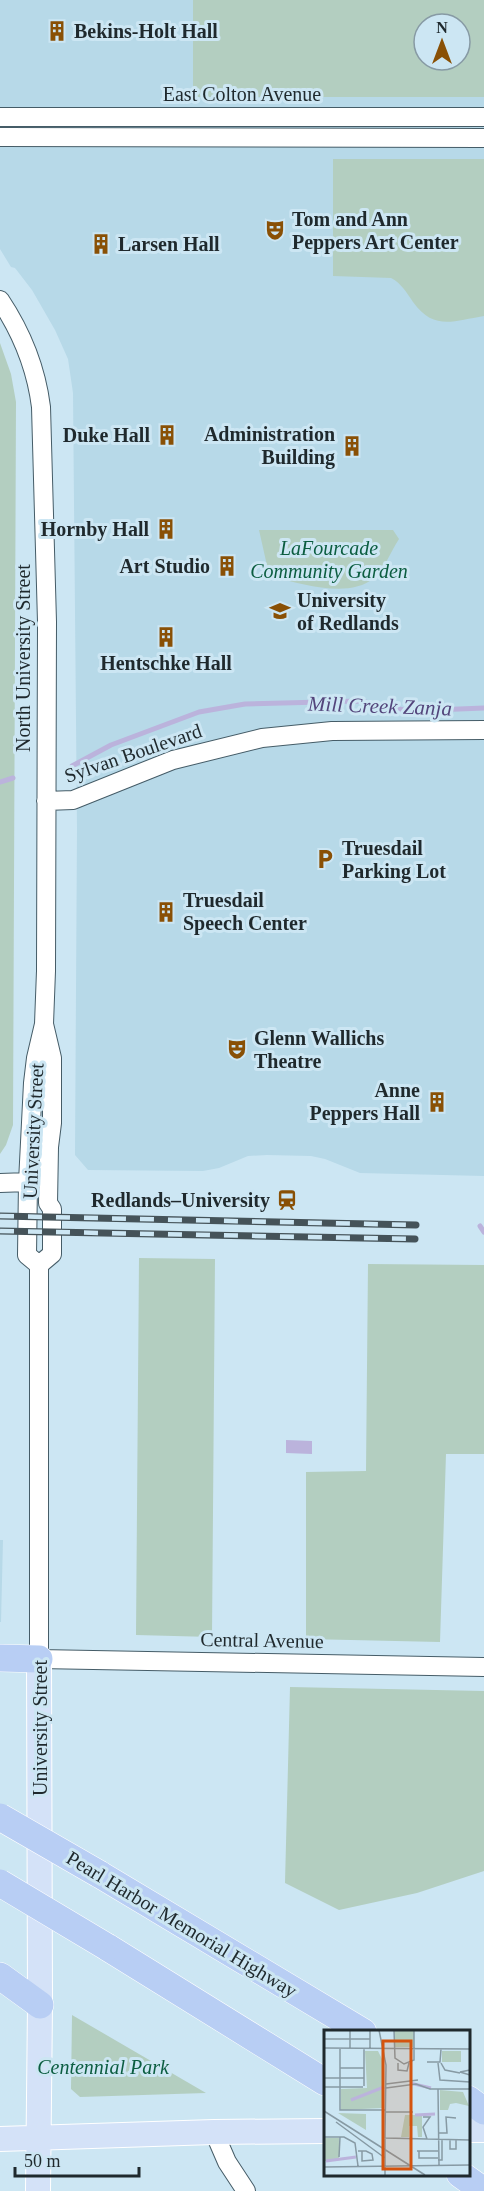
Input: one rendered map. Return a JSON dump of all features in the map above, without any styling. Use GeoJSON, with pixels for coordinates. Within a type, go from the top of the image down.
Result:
{"type":"FeatureCollection","features":[{"type":"Feature","properties":{"kind":"highway"},"geometry":{"type":"LineString","coordinates":[[0,1658],[39,1659]]}},
{"type":"Feature","properties":{"kind":"highway","name":"Pearl Harbor Memorial Highway"},"geometry":{"type":"LineString","coordinates":[[0,1817],[360,2030]]}},
{"type":"Feature","properties":{"kind":"highway"},"geometry":{"type":"LineString","coordinates":[[0,1883],[319,2078]]}},
{"type":"Feature","properties":{"kind":"highway"},"geometry":{"type":"LineString","coordinates":[[0,1976],[40,2005]]}},
{"type":"Feature","properties":{"kind":"highway"},"geometry":{"type":"LineString","coordinates":[[469,2100],[484,2111]]}},
{"type":"Feature","properties":{"kind":"main road","name":"University Street"},"geometry":{"type":"LineString","coordinates":[[38,2191],[39,1659]]}},
{"type":"Feature","properties":{"kind":"main road"},"geometry":{"type":"LineString","coordinates":[[0,2139],[324,2131]]}},
{"type":"Feature","properties":{"kind":"street","name":"East Colton Avenue"},"geometry":{"type":"LineString","coordinates":[[0,117],[484,117]]}},
{"type":"Feature","properties":{"kind":"street"},"geometry":{"type":"LineString","coordinates":[[0,137],[484,138]]}},
{"type":"Feature","properties":{"kind":"street","name":"North University Street"},"geometry":{"type":"LineString","coordinates":[[0,300],[28,350],[39,389],[41,407],[47,622],[44,1024]]}},
{"type":"Feature","properties":{"kind":"street","name":"Sylvan Boulevard"},"geometry":{"type":"LineString","coordinates":[[46,801],[73,800],[173,760],[262,738],[332,731],[484,730]]}},
{"type":"Feature","properties":{"kind":"street","name":"University Street"},"geometry":{"type":"LineString","coordinates":[[39,1265],[27,1255],[28,1182],[33,1083],[44,1024]]}},
{"type":"Feature","properties":{"kind":"street","name":"University Street"},"geometry":{"type":"LineString","coordinates":[[39,1659],[39,1265],[52,1254],[52,1209],[48,1203],[52,1058],[44,1024]]}},
{"type":"Feature","properties":{"kind":"street"},"geometry":{"type":"LineString","coordinates":[[0,1183],[28,1182]]}},
{"type":"Feature","properties":{"kind":"street","name":"Central Avenue"},"geometry":{"type":"LineString","coordinates":[[39,1659],[484,1667]]}},
{"type":"Feature","properties":{"kind":"street"},"geometry":{"type":"LineString","coordinates":[[214,2132],[227,2162],[246,2191]]}},
{"type":"Feature","properties":{"kind":"shaded area","name":"University of Redlands"},"geometry":{"type":"Polygon","coordinates":[[[0,0],[484,0],[484,1176],[360,1173],[311,1156],[267,1155],[248,1156],[219,1168],[203,1171],[88,1170],[75,1155],[77,829],[73,393],[68,359],[55,330],[32,290],[15,268],[11,267],[0,249],[0,0]]]}},
{"type":"Feature","properties":{"kind":"shaded area"},"geometry":{"type":"Polygon","coordinates":[[[286,1440],[312,1441],[312,1454],[286,1453],[286,1440]]]}},
{"type":"Feature","properties":{"kind":"shaded area"},"geometry":{"type":"Polygon","coordinates":[[[0,1540],[3,1540],[1,1622],[0,1622],[0,1540]]]}},
{"type":"Feature","properties":{"kind":"green space"},"geometry":{"type":"Polygon","coordinates":[[[193,0],[484,0],[484,97],[193,97],[193,0]]]}},
{"type":"Feature","properties":{"kind":"green space"},"geometry":{"type":"Polygon","coordinates":[[[333,159],[484,159],[484,316],[445,322],[437,320],[421,311],[401,285],[391,278],[333,276],[333,159]]]}},
{"type":"Feature","properties":{"kind":"green space"},"geometry":{"type":"Polygon","coordinates":[[[0,343],[11,374],[16,402],[13,1125],[0,1154],[0,343]]]}},
{"type":"Feature","properties":{"kind":"green space","name":"LaFourcade Community Garden"},"geometry":{"type":"Polygon","coordinates":[[[259,530],[393,530],[399,539],[374,578],[352,588],[339,589],[274,577],[268,570],[259,530]]]}},
{"type":"Feature","properties":{"kind":"green space"},"geometry":{"type":"Polygon","coordinates":[[[139,1258],[215,1259],[212,1637],[136,1635],[139,1258]]]}},
{"type":"Feature","properties":{"kind":"green space"},"geometry":{"type":"Polygon","coordinates":[[[368,1264],[484,1265],[484,1454],[446,1454],[440,1642],[306,1639],[306,1472],[366,1471],[368,1264]]]}},
{"type":"Feature","properties":{"kind":"green space"},"geometry":{"type":"Polygon","coordinates":[[[290,1687],[484,1691],[484,1871],[417,1893],[339,1910],[285,1883],[290,1687]]]}},
{"type":"Feature","properties":{"kind":"green space","name":"Centennial Park"},"geometry":{"type":"Polygon","coordinates":[[[72,2015],[206,2093],[80,2097],[71,2089],[72,2015]]]}},
{"type":"Feature","properties":{"kind":"waterway","name":"Mill Creek Zanja"},"geometry":{"type":"LineString","coordinates":[[72,766],[111,745],[199,712],[245,704],[360,701],[409,711],[484,708]]}},
{"type":"Feature","properties":{"kind":"waterway","name":"Mill Creek Zanja"},"geometry":{"type":"LineString","coordinates":[[0,782],[13,778]]}},
{"type":"Feature","properties":{"kind":"waterway"},"geometry":{"type":"LineString","coordinates":[[480,1226],[484,1232]]}},
{"type":"Feature","properties":{"kind":"railway"},"geometry":{"type":"LineString","coordinates":[[0,1216],[416,1225]]}},
{"type":"Feature","properties":{"kind":"railway"},"geometry":{"type":"LineString","coordinates":[[0,1231],[415,1239]]}},
{"type":"Feature","properties":{"kind":"place","name":"Bekins-Holt Hall"},"geometry":{"type":"Point","coordinates":[57,31]}},
{"type":"Feature","properties":{"kind":"place","name":"Tom and Ann Peppers Art Center"},"geometry":{"type":"Point","coordinates":[275,230]}},
{"type":"Feature","properties":{"kind":"place","name":"Larsen Hall"},"geometry":{"type":"Point","coordinates":[101,244]}},
{"type":"Feature","properties":{"kind":"place","name":"Duke Hall"},"geometry":{"type":"Point","coordinates":[167,435]}},
{"type":"Feature","properties":{"kind":"place","name":"Administration Building"},"geometry":{"type":"Point","coordinates":[352,446]}},
{"type":"Feature","properties":{"kind":"place","name":"Hornby Hall"},"geometry":{"type":"Point","coordinates":[166,529]}},
{"type":"Feature","properties":{"kind":"place","name":"Art Studio"},"geometry":{"type":"Point","coordinates":[227,566]}},
{"type":"Feature","properties":{"kind":"place","name":"University of Redlands"},"geometry":{"type":"Point","coordinates":[280,611]}},
{"type":"Feature","properties":{"kind":"place","name":"Hentschke Hall"},"geometry":{"type":"Point","coordinates":[166,637]}},
{"type":"Feature","properties":{"kind":"place","name":"Truesdail Parking Lot"},"geometry":{"type":"Point","coordinates":[325,859]}},
{"type":"Feature","properties":{"kind":"place","name":"Truesdail Speech Center"},"geometry":{"type":"Point","coordinates":[166,912]}},
{"type":"Feature","properties":{"kind":"place","name":"Glenn Wallichs Theatre"},"geometry":{"type":"Point","coordinates":[237,1049]}},
{"type":"Feature","properties":{"kind":"place","name":"Anne Peppers Hall"},"geometry":{"type":"Point","coordinates":[437,1102]}},
{"type":"Feature","properties":{"kind":"place","name":"Redlands–University"},"geometry":{"type":"Point","coordinates":[287,1200]}}]}
